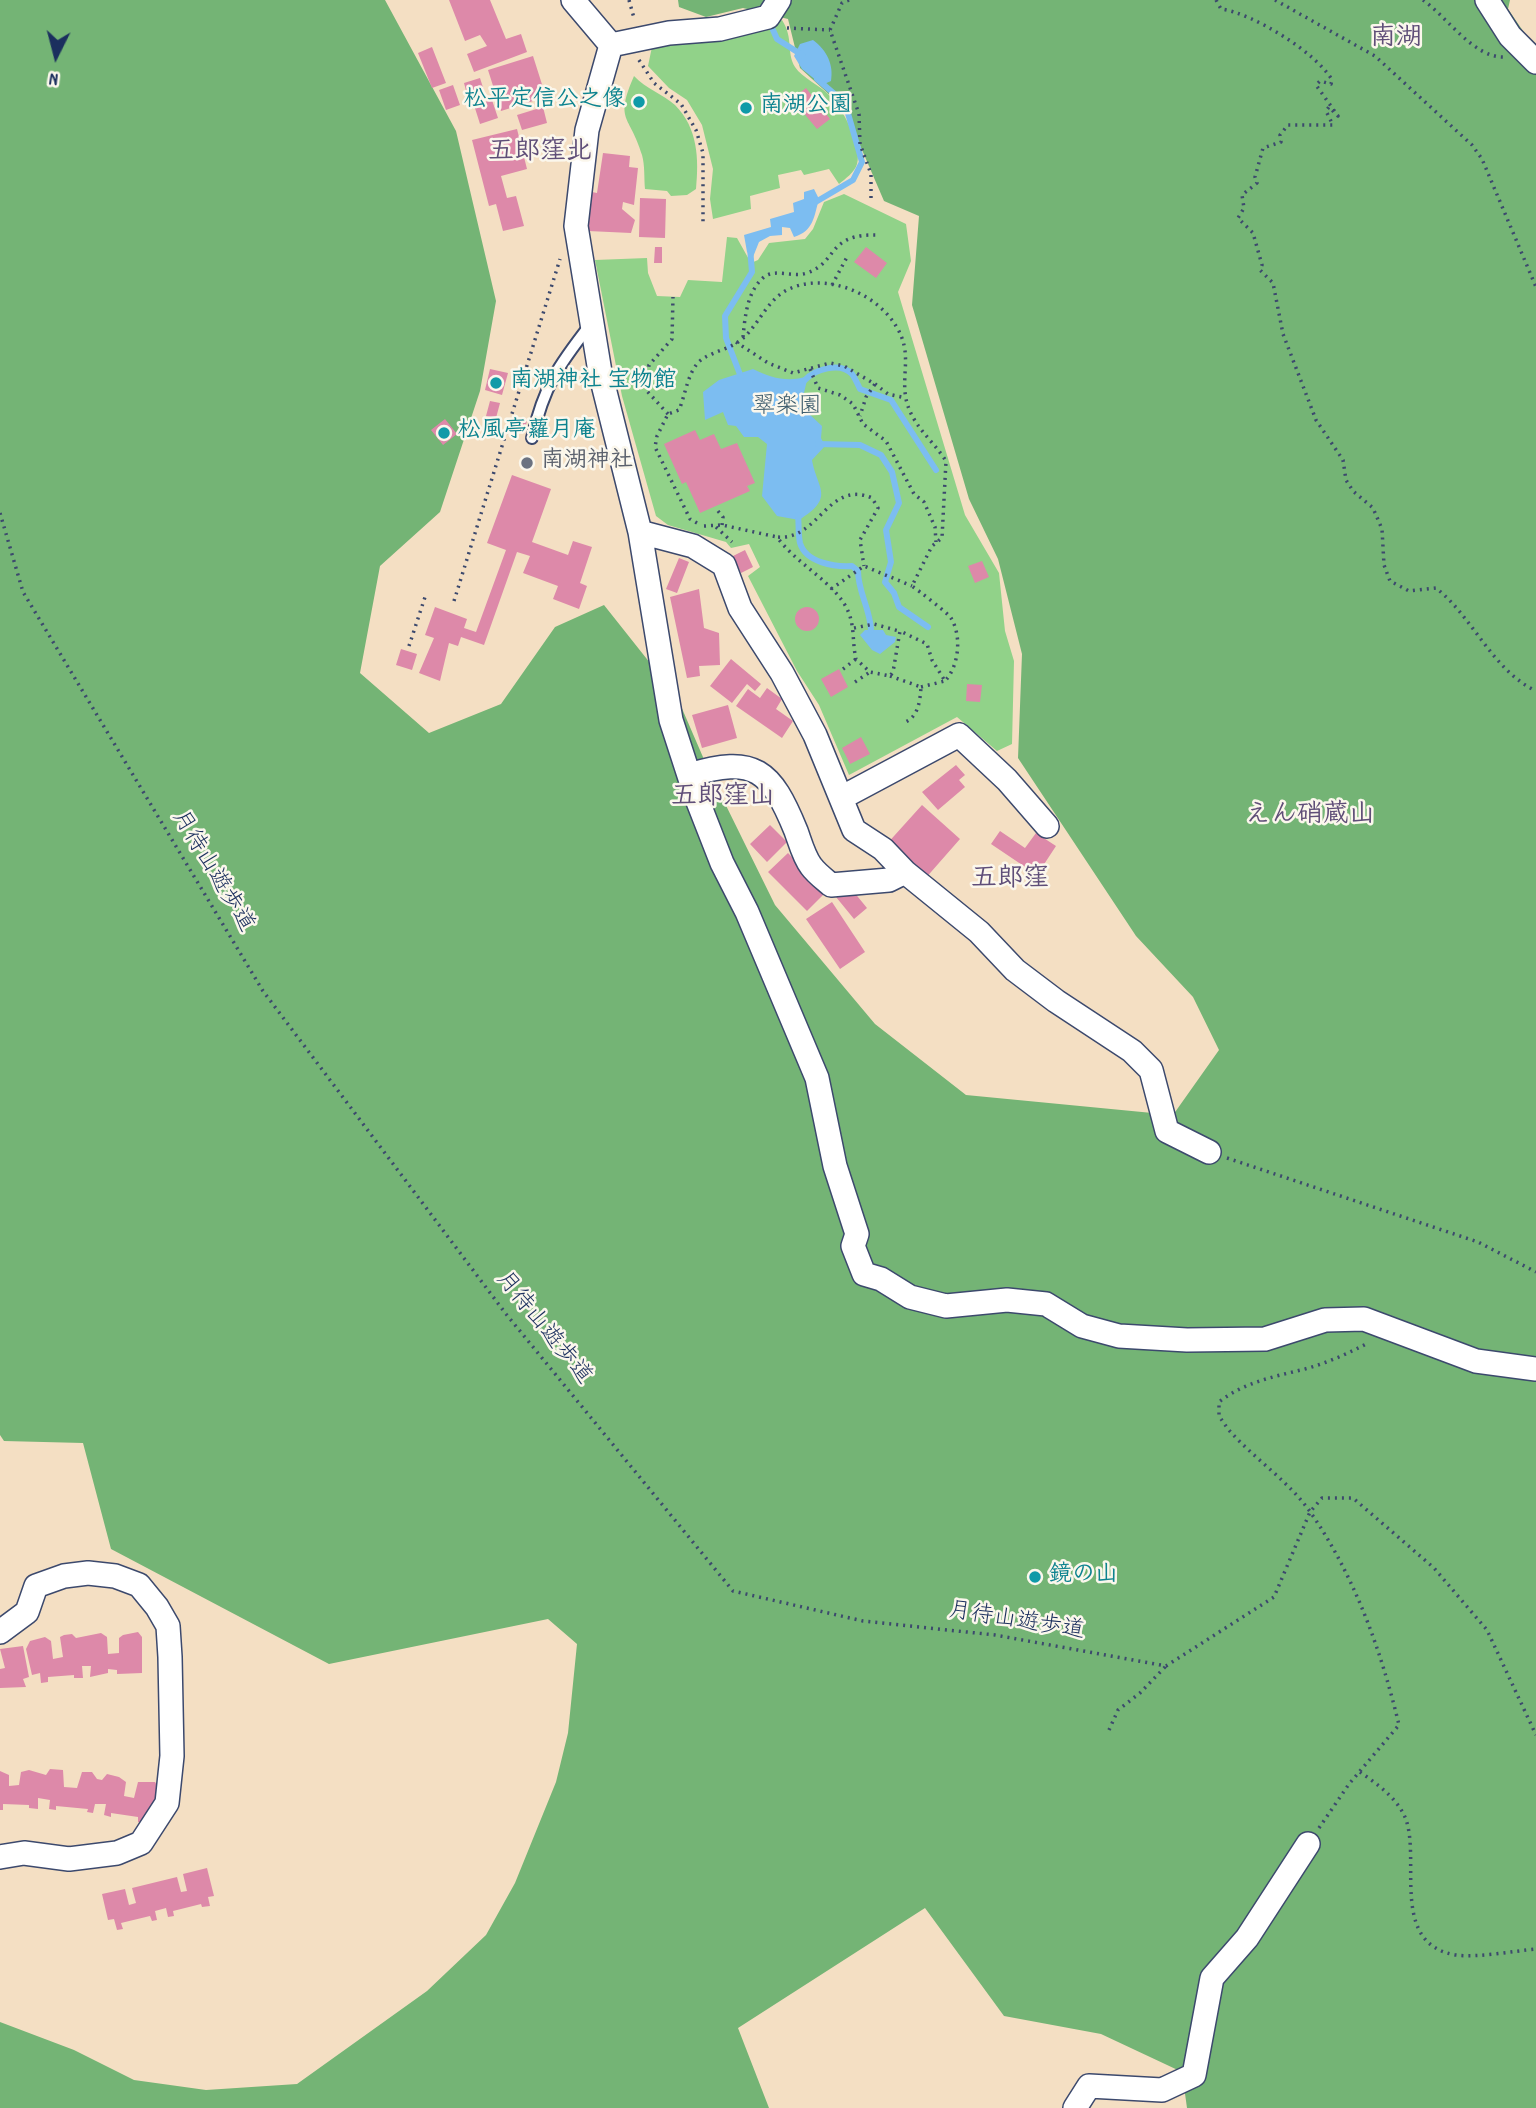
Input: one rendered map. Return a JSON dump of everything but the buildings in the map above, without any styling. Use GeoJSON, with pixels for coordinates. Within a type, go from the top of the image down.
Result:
{"type":"FeatureCollection","features":[{"type":"Feature","properties":{"kind":"street"},"geometry":{"type":"LineString","coordinates":[[573,0],[618,43]]}},
{"type":"Feature","properties":{"kind":"street"},"geometry":{"type":"LineString","coordinates":[[1487,0],[1510,36],[1530,56]]}},
{"type":"Feature","properties":{"kind":"street"},"geometry":{"type":"LineString","coordinates":[[618,43],[669,33],[720,29],[773,8]]}},
{"type":"Feature","properties":{"kind":"street"},"geometry":{"type":"LineString","coordinates":[[618,43],[587,130],[576,226],[600,372],[640,532],[671,720],[722,863],[747,912],[817,1078],[835,1166],[857,1234],[853,1246],[856,1259],[864,1274],[881,1279],[910,1297],[946,1306],[1007,1300],[1046,1304],[1082,1326],[1119,1335],[1187,1340],[1265,1339],[1325,1320],[1364,1319],[1476,1361],[1536,1369]]}},
{"type":"Feature","properties":{"kind":"street"},"geometry":{"type":"LineString","coordinates":[[640,532],[693,546],[724,565],[740,608],[782,673],[815,735],[854,830],[883,849],[905,872],[979,932],[1015,970],[1056,1002],[1132,1051],[1151,1070],[1167,1131],[1209,1152]]}},
{"type":"Feature","properties":{"kind":"street"},"geometry":{"type":"LineString","coordinates":[[841,798],[959,736],[1007,780],[1047,826]]}},
{"type":"Feature","properties":{"kind":"street"},"geometry":{"type":"LineString","coordinates":[[689,775],[721,766],[748,767],[769,780],[783,801],[810,865],[831,885],[889,880],[905,872]]}},
{"type":"Feature","properties":{"kind":"street"},"geometry":{"type":"LineString","coordinates":[[0,1632],[27,1612],[36,1586],[64,1576],[88,1573],[115,1576],[139,1586],[168,1626],[172,1756],[167,1803],[141,1843],[117,1853],[93,1857],[68,1859],[24,1853],[0,1857]]}},
{"type":"Feature","properties":{"kind":"street"},"geometry":{"type":"LineString","coordinates":[[1075,2108],[1089,2086],[1162,2090],[1194,2075],[1212,1978],[1247,1938],[1308,1844]]}},
{"type":"Feature","properties":{"kind":"lane"},"geometry":{"type":"LineString","coordinates":[[533,438],[538,415],[555,370],[592,322]]}},
{"type":"Feature","properties":{"kind":"path"},"geometry":{"type":"LineString","coordinates":[[849,0],[842,3],[830,30],[859,114],[860,145],[871,174],[870,199]]}},
{"type":"Feature","properties":{"kind":"path"},"geometry":{"type":"LineString","coordinates":[[1216,0],[1221,9],[1236,11],[1258,20],[1299,46],[1332,80],[1331,84],[1320,81],[1316,85],[1338,116],[1329,107],[1326,111],[1333,125],[1288,125],[1280,135],[1281,142],[1264,148],[1255,177],[1257,183],[1242,195],[1244,208],[1238,218],[1254,237],[1262,265],[1260,270],[1273,283],[1283,334],[1315,420],[1343,460],[1346,480],[1353,491],[1373,508],[1382,529],[1384,565],[1390,581],[1409,592],[1436,588],[1485,645],[1526,686],[1536,691]]}},
{"type":"Feature","properties":{"kind":"path"},"geometry":{"type":"LineString","coordinates":[[1275,0],[1375,56],[1472,145],[1482,159],[1536,287]]}},
{"type":"Feature","properties":{"kind":"path"},"geometry":{"type":"LineString","coordinates":[[1423,0],[1435,6],[1482,53],[1503,57],[1530,56]]}},
{"type":"Feature","properties":{"kind":"path"},"geometry":{"type":"LineString","coordinates":[[773,8],[777,27],[830,30]]}},
{"type":"Feature","properties":{"kind":"path"},"geometry":{"type":"LineString","coordinates":[[618,43],[654,83],[681,104],[696,130],[703,153],[702,225]]}},
{"type":"Feature","properties":{"kind":"path"},"geometry":{"type":"LineString","coordinates":[[743,339],[746,311],[753,293],[765,276],[778,273],[806,274],[844,240],[859,234],[879,235]]}},
{"type":"Feature","properties":{"kind":"path"},"geometry":{"type":"LineString","coordinates":[[832,285],[847,257]]}},
{"type":"Feature","properties":{"kind":"path"},"geometry":{"type":"LineString","coordinates":[[863,567],[860,540],[878,508],[872,498],[860,493],[841,496],[804,532],[796,536],[777,537],[722,525],[701,526],[690,519],[655,447],[657,436],[668,414],[679,410],[695,366],[743,339],[755,320],[789,289],[812,283],[856,292],[875,302],[897,327],[908,367],[906,398],[920,431],[936,445],[946,461],[945,526],[942,538],[936,542],[912,586]]}},
{"type":"Feature","properties":{"kind":"path"},"geometry":{"type":"LineString","coordinates":[[668,414],[646,390],[649,365],[672,339],[673,297]]}},
{"type":"Feature","properties":{"kind":"path"},"geometry":{"type":"LineString","coordinates":[[454,601],[545,307]]}},
{"type":"Feature","properties":{"kind":"path"},"geometry":{"type":"LineString","coordinates":[[736,342],[793,373],[830,363],[844,366],[888,394],[906,398]]}},
{"type":"Feature","properties":{"kind":"path"},"geometry":{"type":"LineString","coordinates":[[810,369],[818,388],[840,395],[853,404],[863,424],[886,441],[914,494],[924,502],[935,527],[936,542]]}},
{"type":"Feature","properties":{"kind":"path"},"geometry":{"type":"LineString","coordinates":[[860,416],[873,385]]}},
{"type":"Feature","properties":{"kind":"path"},"geometry":{"type":"LineString","coordinates":[[718,511],[723,517],[722,525]]}},
{"type":"Feature","properties":{"kind":"path","name":"月待山遊歩道"},"geometry":{"type":"LineString","coordinates":[[0,513],[23,592],[263,991],[506,1314],[733,1591],[863,1621],[995,1635],[1166,1666]]}},
{"type":"Feature","properties":{"kind":"path"},"geometry":{"type":"LineString","coordinates":[[716,527],[732,542]]}},
{"type":"Feature","properties":{"kind":"path"},"geometry":{"type":"LineString","coordinates":[[777,537],[788,553],[831,589],[847,608],[854,628],[856,659],[870,672],[921,687],[945,681],[954,671],[958,647],[951,617],[912,586],[863,567],[831,589]]}},
{"type":"Feature","properties":{"kind":"path"},"geometry":{"type":"LineString","coordinates":[[409,646],[426,594]]}},
{"type":"Feature","properties":{"kind":"path"},"geometry":{"type":"LineString","coordinates":[[854,628],[874,624],[900,631],[930,648],[932,660],[945,681]]}},
{"type":"Feature","properties":{"kind":"path"},"geometry":{"type":"LineString","coordinates":[[890,676],[900,631]]}},
{"type":"Feature","properties":{"kind":"path"},"geometry":{"type":"LineString","coordinates":[[843,669],[856,659]]}},
{"type":"Feature","properties":{"kind":"path"},"geometry":{"type":"LineString","coordinates":[[855,682],[870,672]]}},
{"type":"Feature","properties":{"kind":"path"},"geometry":{"type":"LineString","coordinates":[[902,723],[908,722],[920,706],[921,687]]}},
{"type":"Feature","properties":{"kind":"path"},"geometry":{"type":"LineString","coordinates":[[1209,1152],[1478,1242],[1536,1272]]}},
{"type":"Feature","properties":{"kind":"path"},"geometry":{"type":"LineString","coordinates":[[1308,1844],[1360,1772],[1399,1725],[1384,1662],[1362,1606],[1310,1511],[1228,1429],[1219,1416],[1219,1402],[1235,1390],[1280,1373],[1336,1359],[1395,1331]]}},
{"type":"Feature","properties":{"kind":"path"},"geometry":{"type":"LineString","coordinates":[[1109,1730],[1118,1710],[1140,1693],[1166,1666],[1274,1597],[1310,1511],[1322,1498],[1353,1498],[1434,1568],[1488,1630],[1536,1735]]}},
{"type":"Feature","properties":{"kind":"path"},"geometry":{"type":"LineString","coordinates":[[1360,1772],[1387,1791],[1405,1817],[1414,1915],[1427,1942],[1455,1955],[1536,1949]]}},
{"type":"Feature","properties":{"kind":"green space"},"geometry":{"type":"Polygon","coordinates":[[[0,0],[385,0],[456,131],[496,301],[480,391],[440,512],[380,566],[360,673],[429,733],[501,704],[555,627],[604,605],[677,697],[709,771],[775,905],[875,1024],[966,1095],[1173,1115],[1219,1050],[1193,997],[1136,936],[1018,758],[1022,654],[998,559],[969,499],[912,305],[919,216],[884,201],[844,108],[800,68],[788,19],[743,8],[706,17],[679,7],[678,0],[1510,0],[1508,9],[1536,50],[1536,2108],[1187,2108],[1182,2072],[1101,2034],[1004,2016],[925,1908],[738,2028],[769,2108],[0,2108],[0,2022],[74,2050],[134,2080],[206,2090],[297,2084],[427,1991],[486,1935],[515,1883],[556,1782],[568,1733],[577,1644],[548,1619],[329,1664],[111,1549],[83,1443],[4,1441],[0,1435],[0,0]]]}},
{"type":"Feature","properties":{"kind":"green space"},"geometry":{"type":"Polygon","coordinates":[[[782,20],[788,33],[795,67],[829,95],[845,117],[857,147],[856,167],[839,184],[829,169],[804,175],[801,170],[778,175],[780,188],[750,196],[751,209],[713,219],[710,199],[713,169],[702,125],[687,100],[669,88],[648,66],[653,42],[753,31],[782,20]]]}},
{"type":"Feature","properties":{"kind":"green space"},"geometry":{"type":"Polygon","coordinates":[[[634,76],[675,105],[693,134],[697,166],[696,189],[687,195],[671,196],[667,191],[645,189],[642,155],[625,110],[634,76]]]}},
{"type":"Feature","properties":{"kind":"green space","name":"翠楽園"},"geometry":{"type":"Polygon","coordinates":[[[844,194],[906,224],[911,261],[898,292],[965,515],[999,573],[1005,631],[1014,661],[1012,744],[997,751],[957,717],[849,775],[819,705],[797,671],[748,576],[760,567],[749,544],[731,548],[726,542],[668,525],[656,516],[622,396],[595,260],[647,258],[648,273],[657,296],[680,297],[688,280],[722,282],[727,237],[737,238],[751,263],[758,260],[769,243],[805,239],[813,229],[824,202],[844,194]]]}},
{"type":"Feature","properties":{"kind":"water"},"geometry":{"type":"Polygon","coordinates":[[[813,40],[826,53],[830,64],[831,81],[822,85],[802,69],[794,56],[800,44],[813,40]]]}},
{"type":"Feature","properties":{"kind":"water"},"geometry":{"type":"Polygon","coordinates":[[[814,189],[819,199],[812,222],[806,231],[794,237],[790,228],[782,227],[782,235],[770,236],[759,242],[753,257],[747,252],[744,235],[771,227],[770,219],[794,212],[793,203],[804,199],[804,192],[814,189]]]}},
{"type":"Feature","properties":{"kind":"water"},"geometry":{"type":"Polygon","coordinates":[[[753,369],[780,379],[808,376],[802,401],[808,413],[822,426],[821,438],[825,446],[812,460],[821,499],[799,520],[777,516],[762,496],[767,444],[758,437],[744,437],[736,426],[728,425],[723,412],[705,420],[703,392],[719,380],[753,369]]]}},
{"type":"Feature","properties":{"kind":"water"},"geometry":{"type":"Polygon","coordinates":[[[865,630],[883,630],[886,635],[896,637],[895,642],[880,654],[872,650],[860,635],[865,630]]]}},
{"type":"Feature","properties":{"kind":"waterway"},"geometry":{"type":"LineString","coordinates":[[773,30],[777,39],[802,55]]}},
{"type":"Feature","properties":{"kind":"waterway"},"geometry":{"type":"LineString","coordinates":[[814,203],[853,180],[862,162],[845,103],[817,79]]}},
{"type":"Feature","properties":{"kind":"waterway"},"geometry":{"type":"LineString","coordinates":[[741,377],[726,338],[725,316],[752,272],[750,248]]}},
{"type":"Feature","properties":{"kind":"waterway"},"geometry":{"type":"LineString","coordinates":[[805,380],[821,370],[841,368],[852,374],[860,389],[891,400],[936,470]]}},
{"type":"Feature","properties":{"kind":"waterway"},"geometry":{"type":"LineString","coordinates":[[818,444],[860,445],[881,455],[892,472],[899,503],[886,530],[891,562],[885,582],[894,593],[899,607],[928,627]]}},
{"type":"Feature","properties":{"kind":"waterway"},"geometry":{"type":"LineString","coordinates":[[798,515],[800,543],[808,555],[822,562],[852,566],[858,571],[871,630]]}},
{"type":"Feature","properties":{"kind":"place","name":"松平定信公之像"},"geometry":{"type":"Point","coordinates":[639,102]}},
{"type":"Feature","properties":{"kind":"place","name":"南湖公園"},"geometry":{"type":"Point","coordinates":[746,108]}},
{"type":"Feature","properties":{"kind":"place","name":"南湖神社 宝物館"},"geometry":{"type":"Point","coordinates":[496,383]}},
{"type":"Feature","properties":{"kind":"place","name":"松風亭蘿月庵"},"geometry":{"type":"Point","coordinates":[444,433]}},
{"type":"Feature","properties":{"kind":"place","name":"南湖神社"},"geometry":{"type":"Point","coordinates":[527,463]}},
{"type":"Feature","properties":{"kind":"place","name":"鏡の山"},"geometry":{"type":"Point","coordinates":[1035,1577]}},
{"type":"Feature","properties":{"kind":"district","name":"南湖"},"geometry":{"type":"Point","coordinates":[1396,40]}},
{"type":"Feature","properties":{"kind":"district","name":"五郎窪北"},"geometry":{"type":"Point","coordinates":[540,154]}},
{"type":"Feature","properties":{"kind":"district","name":"五郎窪山"},"geometry":{"type":"Point","coordinates":[723,799]}},
{"type":"Feature","properties":{"kind":"district","name":"えん硝蔵山"},"geometry":{"type":"Point","coordinates":[1310,817]}},
{"type":"Feature","properties":{"kind":"district","name":"五郎窪"},"geometry":{"type":"Point","coordinates":[1010,881]}}]}
